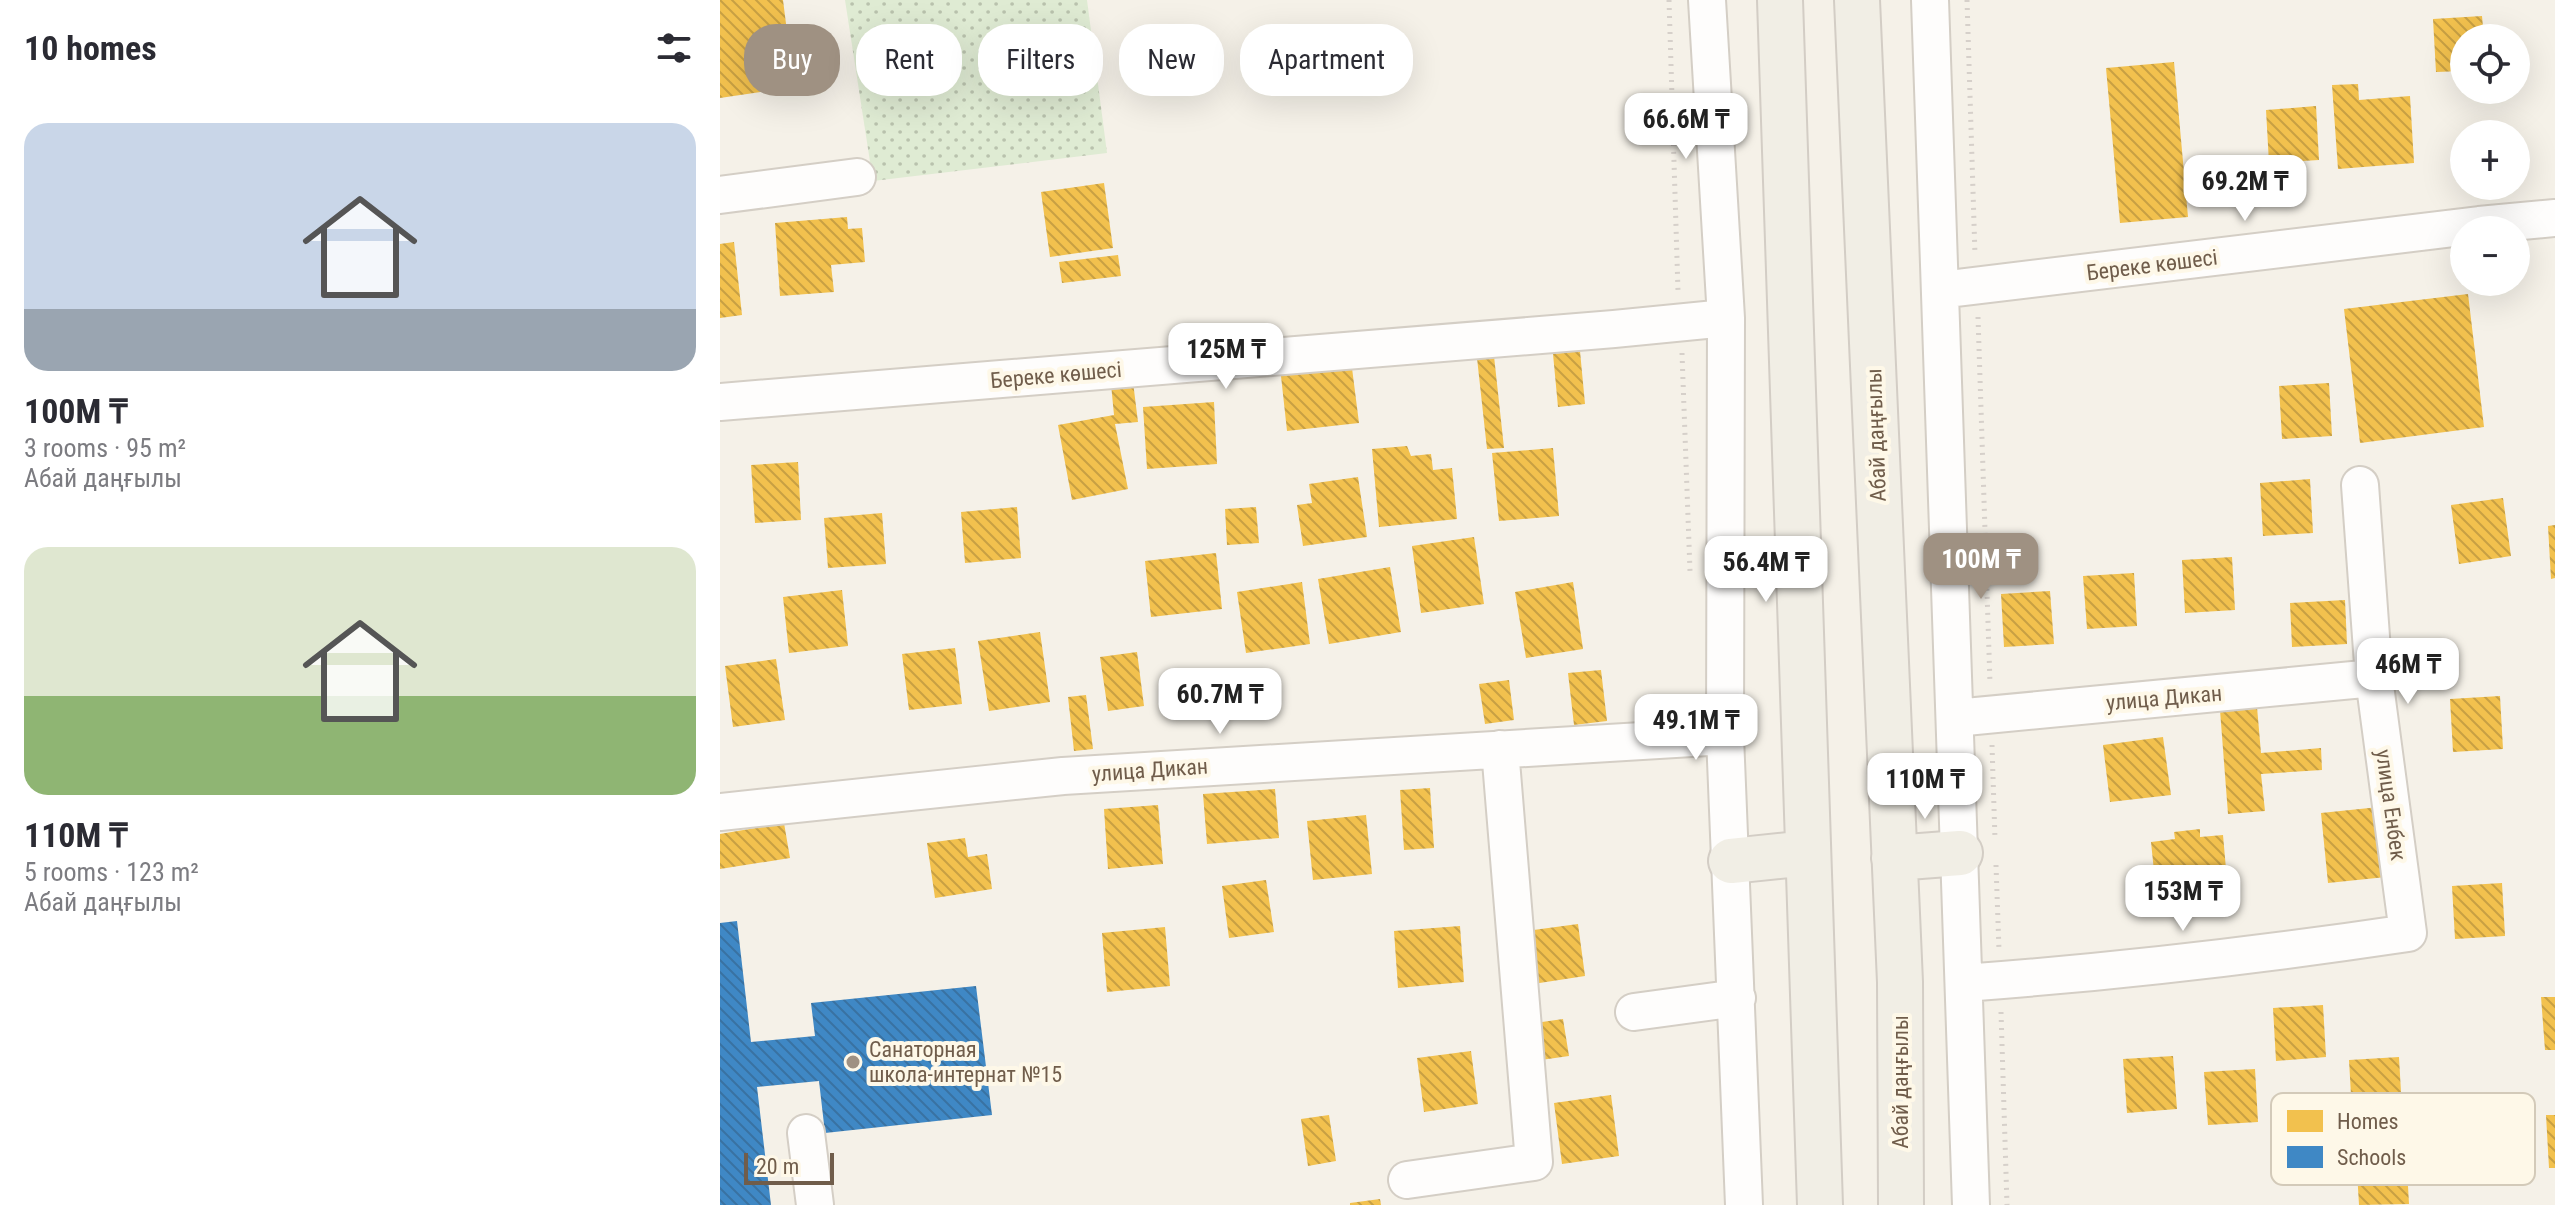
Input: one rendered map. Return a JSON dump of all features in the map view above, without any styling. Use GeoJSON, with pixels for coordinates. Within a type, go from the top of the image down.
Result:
{"type":"FeatureCollection","features":[{"type":"Feature","properties":{"kind":"main road"},"geometry":{"type":"LineString","coordinates":[[1780,0],[1820,1205]]}},
{"type":"Feature","properties":{"kind":"main road","name":"Абай даңғылы"},"geometry":{"type":"LineString","coordinates":[[1857,0],[1900,982],[1901,1205]]}},
{"type":"Feature","properties":{"kind":"main road"},"geometry":{"type":"LineString","coordinates":[[1894,858],[1983,849]]}},
{"type":"Feature","properties":{"kind":"main road"},"geometry":{"type":"LineString","coordinates":[[1731,861],[1808,853]]}},
{"type":"Feature","properties":{"kind":"street"},"geometry":{"type":"LineString","coordinates":[[1707,0],[1726,318],[1725,736],[1744,1205]]}},
{"type":"Feature","properties":{"kind":"street"},"geometry":{"type":"LineString","coordinates":[[1930,0],[1955,718],[1983,849],[1964,983],[1971,1205]]}},
{"type":"Feature","properties":{"kind":"street"},"geometry":{"type":"LineString","coordinates":[[720,195],[857,177]]}},
{"type":"Feature","properties":{"kind":"street","name":"Береке көшесі"},"geometry":{"type":"LineString","coordinates":[[1940,290],[2555,218]]}},
{"type":"Feature","properties":{"kind":"street","name":"Береке көшесі"},"geometry":{"type":"LineString","coordinates":[[720,402],[1726,318]]}},
{"type":"Feature","properties":{"kind":"street","name":"улица Енбек"},"geometry":{"type":"LineString","coordinates":[[2000,980],[2270,954],[2408,933],[2374,678],[2360,485]]}},
{"type":"Feature","properties":{"kind":"street","name":"улица Дикан"},"geometry":{"type":"LineString","coordinates":[[1955,718],[2374,678]]}},
{"type":"Feature","properties":{"kind":"street","name":"улица Дикан"},"geometry":{"type":"LineString","coordinates":[[720,812],[1063,776],[1725,736]]}},
{"type":"Feature","properties":{"kind":"street"},"geometry":{"type":"LineString","coordinates":[[1407,1180],[1534,1162],[1500,749]]}},
{"type":"Feature","properties":{"kind":"street"},"geometry":{"type":"LineString","coordinates":[[1964,983],[2000,980]]}},
{"type":"Feature","properties":{"kind":"street"},"geometry":{"type":"LineString","coordinates":[[1634,1012],[1737,998]]}},
{"type":"Feature","properties":{"kind":"street"},"geometry":{"type":"LineString","coordinates":[[806,1133],[815,1205]]}},
{"type":"Feature","properties":{"kind":"path"},"geometry":{"type":"LineString","coordinates":[[1967,0],[1991,714],[1983,849],[2000,980],[2007,1205]]}},
{"type":"Feature","properties":{"kind":"green space"},"geometry":{"type":"Polygon","coordinates":[[[845,0],[1087,0],[1090,24],[978,24],[978,96],[1100,96],[1107,153],[873,181],[860,96],[962,96],[962,24],[856,24],[856,71],[845,0]]]}},
{"type":"Feature","properties":{"kind":"building: Homes"},"geometry":{"type":"Polygon","coordinates":[[[720,0],[783,0],[786,24],[744,24],[744,94],[720,98],[720,0]]]}},
{"type":"Feature","properties":{"kind":"building: Homes"},"geometry":{"type":"Polygon","coordinates":[[[2482,16],[2483,24],[2450,24],[2450,72],[2436,72],[2433,19],[2482,16]]]}},
{"type":"Feature","properties":{"kind":"building: Homes"},"geometry":{"type":"Polygon","coordinates":[[[2174,62],[2188,217],[2120,223],[2106,68],[2174,62]]]}},
{"type":"Feature","properties":{"kind":"building: Homes"},"geometry":{"type":"Polygon","coordinates":[[[2358,84],[2359,100],[2410,96],[2414,163],[2338,169],[2332,85],[2358,84]]]}},
{"type":"Feature","properties":{"kind":"building: Homes"},"geometry":{"type":"Polygon","coordinates":[[[2316,106],[2319,160],[2269,163],[2266,110],[2316,106]]]}},
{"type":"Feature","properties":{"kind":"building: Homes"},"geometry":{"type":"Polygon","coordinates":[[[1104,183],[1113,248],[1050,257],[1041,192],[1104,183]]]}},
{"type":"Feature","properties":{"kind":"building: Homes"},"geometry":{"type":"Polygon","coordinates":[[[847,217],[848,229],[862,228],[865,262],[831,265],[834,292],[780,296],[775,223],[847,217]]]}},
{"type":"Feature","properties":{"kind":"building: Homes"},"geometry":{"type":"Polygon","coordinates":[[[734,242],[742,315],[720,318],[720,244],[734,242]]]}},
{"type":"Feature","properties":{"kind":"building: Homes"},"geometry":{"type":"Polygon","coordinates":[[[1118,255],[1121,276],[1062,283],[1059,262],[1118,255]]]}},
{"type":"Feature","properties":{"kind":"building: Homes"},"geometry":{"type":"Polygon","coordinates":[[[2468,296],[2484,427],[2360,443],[2344,309],[2468,296]]]}},
{"type":"Feature","properties":{"kind":"building: Homes"},"geometry":{"type":"Polygon","coordinates":[[[1580,351],[1585,404],[1558,407],[1553,354],[1580,351]]]}},
{"type":"Feature","properties":{"kind":"building: Homes"},"geometry":{"type":"Polygon","coordinates":[[[1494,356],[1504,448],[1487,449],[1477,358],[1494,356]]]}},
{"type":"Feature","properties":{"kind":"building: Homes"},"geometry":{"type":"Polygon","coordinates":[[[1352,368],[1359,423],[1287,431],[1281,376],[1352,368]]]}},
{"type":"Feature","properties":{"kind":"building: Homes"},"geometry":{"type":"Polygon","coordinates":[[[1133,382],[1138,422],[1115,424],[1128,489],[1072,500],[1058,425],[1114,415],[1111,384],[1133,382]]]}},
{"type":"Feature","properties":{"kind":"building: Homes"},"geometry":{"type":"Polygon","coordinates":[[[2329,383],[2332,436],[2282,439],[2279,386],[2329,383]]]}},
{"type":"Feature","properties":{"kind":"building: Homes"},"geometry":{"type":"Polygon","coordinates":[[[1214,402],[1217,464],[1147,469],[1143,407],[1214,402]]]}},
{"type":"Feature","properties":{"kind":"building: Homes"},"geometry":{"type":"Polygon","coordinates":[[[1407,446],[1411,456],[1431,454],[1433,470],[1452,468],[1457,519],[1379,527],[1372,449],[1407,446]]]}},
{"type":"Feature","properties":{"kind":"building: Homes"},"geometry":{"type":"Polygon","coordinates":[[[1553,448],[1559,516],[1499,521],[1492,453],[1553,448]]]}},
{"type":"Feature","properties":{"kind":"building: Homes"},"geometry":{"type":"Polygon","coordinates":[[[798,462],[801,520],[755,523],[751,465],[798,462]]]}},
{"type":"Feature","properties":{"kind":"building: Homes"},"geometry":{"type":"Polygon","coordinates":[[[1358,477],[1367,537],[1303,546],[1297,505],[1312,503],[1309,484],[1358,477]]]}},
{"type":"Feature","properties":{"kind":"building: Homes"},"geometry":{"type":"Polygon","coordinates":[[[2310,479],[2313,533],[2263,536],[2260,483],[2310,479]]]}},
{"type":"Feature","properties":{"kind":"building: Homes"},"geometry":{"type":"Polygon","coordinates":[[[2503,498],[2511,556],[2459,564],[2451,505],[2503,498]]]}},
{"type":"Feature","properties":{"kind":"building: Homes"},"geometry":{"type":"Polygon","coordinates":[[[1017,507],[1021,558],[965,563],[961,512],[1017,507]]]}},
{"type":"Feature","properties":{"kind":"building: Homes"},"geometry":{"type":"Polygon","coordinates":[[[1256,507],[1259,543],[1227,545],[1225,509],[1256,507]]]}},
{"type":"Feature","properties":{"kind":"building: Homes"},"geometry":{"type":"Polygon","coordinates":[[[882,513],[886,564],[828,568],[824,518],[882,513]]]}},
{"type":"Feature","properties":{"kind":"building: Homes"},"geometry":{"type":"Polygon","coordinates":[[[2555,525],[2555,578],[2551,579],[2548,526],[2555,525]]]}},
{"type":"Feature","properties":{"kind":"building: Homes"},"geometry":{"type":"Polygon","coordinates":[[[1474,537],[1484,604],[1421,613],[1412,546],[1474,537]]]}},
{"type":"Feature","properties":{"kind":"building: Homes"},"geometry":{"type":"Polygon","coordinates":[[[1216,553],[1222,609],[1151,617],[1145,561],[1216,553]]]}},
{"type":"Feature","properties":{"kind":"building: Homes"},"geometry":{"type":"Polygon","coordinates":[[[2232,557],[2235,610],[2185,613],[2182,560],[2232,557]]]}},
{"type":"Feature","properties":{"kind":"building: Homes"},"geometry":{"type":"Polygon","coordinates":[[[1390,567],[1401,632],[1329,644],[1318,579],[1390,567]]]}},
{"type":"Feature","properties":{"kind":"building: Homes"},"geometry":{"type":"Polygon","coordinates":[[[2134,573],[2137,626],[2087,629],[2083,576],[2134,573]]]}},
{"type":"Feature","properties":{"kind":"building: Homes"},"geometry":{"type":"Polygon","coordinates":[[[1302,582],[1310,644],[1246,653],[1237,592],[1302,582]]]}},
{"type":"Feature","properties":{"kind":"building: Homes"},"geometry":{"type":"Polygon","coordinates":[[[1573,582],[1583,649],[1526,658],[1515,592],[1573,582]]]}},
{"type":"Feature","properties":{"kind":"building: Homes"},"geometry":{"type":"Polygon","coordinates":[[[842,590],[848,646],[789,653],[783,597],[842,590]]]}},
{"type":"Feature","properties":{"kind":"building: Homes"},"geometry":{"type":"Polygon","coordinates":[[[2050,591],[2054,644],[2004,647],[2001,594],[2050,591]]]}},
{"type":"Feature","properties":{"kind":"building: Homes"},"geometry":{"type":"Polygon","coordinates":[[[2345,600],[2347,644],[2292,647],[2290,603],[2345,600]]]}},
{"type":"Feature","properties":{"kind":"building: Homes"},"geometry":{"type":"Polygon","coordinates":[[[1040,632],[1050,702],[989,711],[978,641],[1040,632]]]}},
{"type":"Feature","properties":{"kind":"building: Homes"},"geometry":{"type":"Polygon","coordinates":[[[955,648],[962,704],[909,710],[902,654],[955,648]]]}},
{"type":"Feature","properties":{"kind":"building: Homes"},"geometry":{"type":"Polygon","coordinates":[[[1137,652],[1144,706],[1108,711],[1100,657],[1137,652]]]}},
{"type":"Feature","properties":{"kind":"building: Homes"},"geometry":{"type":"Polygon","coordinates":[[[776,659],[785,720],[733,727],[725,666],[776,659]]]}},
{"type":"Feature","properties":{"kind":"building: Homes"},"geometry":{"type":"Polygon","coordinates":[[[1601,670],[1607,721],[1574,725],[1568,673],[1601,670]]]}},
{"type":"Feature","properties":{"kind":"building: Homes"},"geometry":{"type":"Polygon","coordinates":[[[1509,680],[1514,720],[1485,724],[1479,684],[1509,680]]]}},
{"type":"Feature","properties":{"kind":"building: Homes"},"geometry":{"type":"Polygon","coordinates":[[[1086,695],[1093,749],[1074,751],[1068,697],[1086,695]]]}},
{"type":"Feature","properties":{"kind":"building: Homes"},"geometry":{"type":"Polygon","coordinates":[[[2500,696],[2503,749],[2453,752],[2450,699],[2500,696]]]}},
{"type":"Feature","properties":{"kind":"building: Homes"},"geometry":{"type":"Polygon","coordinates":[[[2257,707],[2261,753],[2321,748],[2322,770],[2261,774],[2265,811],[2228,814],[2220,710],[2257,707]]]}},
{"type":"Feature","properties":{"kind":"building: Homes"},"geometry":{"type":"Polygon","coordinates":[[[2163,737],[2171,795],[2110,802],[2103,745],[2163,737]]]}},
{"type":"Feature","properties":{"kind":"building: Homes"},"geometry":{"type":"Polygon","coordinates":[[[1430,788],[1434,848],[1404,850],[1400,790],[1430,788]]]}},
{"type":"Feature","properties":{"kind":"building: Homes"},"geometry":{"type":"Polygon","coordinates":[[[1275,789],[1279,838],[1207,844],[1203,794],[1275,789]]]}},
{"type":"Feature","properties":{"kind":"building: Homes"},"geometry":{"type":"Polygon","coordinates":[[[1158,805],[1163,864],[1108,869],[1104,809],[1158,805]]]}},
{"type":"Feature","properties":{"kind":"building: Homes"},"geometry":{"type":"Polygon","coordinates":[[[2379,807],[2386,877],[2328,883],[2321,813],[2379,807]]]}},
{"type":"Feature","properties":{"kind":"building: Homes"},"geometry":{"type":"Polygon","coordinates":[[[1366,815],[1372,874],[1313,880],[1307,821],[1366,815]]]}},
{"type":"Feature","properties":{"kind":"building: Homes"},"geometry":{"type":"Polygon","coordinates":[[[784,823],[790,858],[720,869],[720,834],[784,823]]]}},
{"type":"Feature","properties":{"kind":"building: Homes"},"geometry":{"type":"Polygon","coordinates":[[[2200,829],[2200,837],[2223,835],[2229,903],[2158,910],[2151,842],[2175,839],[2174,832],[2200,829]]]}},
{"type":"Feature","properties":{"kind":"building: Homes"},"geometry":{"type":"Polygon","coordinates":[[[965,838],[968,857],[987,854],[992,889],[935,898],[927,843],[965,838]]]}},
{"type":"Feature","properties":{"kind":"building: Homes"},"geometry":{"type":"Polygon","coordinates":[[[1266,880],[1274,932],[1229,938],[1222,886],[1266,880]]]}},
{"type":"Feature","properties":{"kind":"building: Homes"},"geometry":{"type":"Polygon","coordinates":[[[2502,883],[2505,936],[2455,939],[2452,886],[2502,883]]]}},
{"type":"Feature","properties":{"kind":"building: Homes"},"geometry":{"type":"Polygon","coordinates":[[[1578,924],[1585,976],[1533,984],[1526,931],[1578,924]]]}},
{"type":"Feature","properties":{"kind":"building: Homes"},"geometry":{"type":"Polygon","coordinates":[[[1460,926],[1464,982],[1398,988],[1394,931],[1460,926]]]}},
{"type":"Feature","properties":{"kind":"building: Homes"},"geometry":{"type":"Polygon","coordinates":[[[1165,927],[1170,986],[1107,992],[1102,933],[1165,927]]]}},
{"type":"Feature","properties":{"kind":"building: Homes"},"geometry":{"type":"Polygon","coordinates":[[[2541,997],[2555,997],[2555,1050],[2545,1050],[2541,997]]]}},
{"type":"Feature","properties":{"kind":"building: Homes"},"geometry":{"type":"Polygon","coordinates":[[[2323,1005],[2326,1057],[2276,1061],[2273,1008],[2323,1005]]]}},
{"type":"Feature","properties":{"kind":"building: Homes"},"geometry":{"type":"Polygon","coordinates":[[[1563,1019],[1569,1056],[1534,1061],[1528,1024],[1563,1019]]]}},
{"type":"Feature","properties":{"kind":"building: Homes"},"geometry":{"type":"Polygon","coordinates":[[[1471,1051],[1478,1104],[1424,1112],[1417,1058],[1471,1051]]]}},
{"type":"Feature","properties":{"kind":"building: Homes"},"geometry":{"type":"Polygon","coordinates":[[[2173,1056],[2177,1109],[2127,1113],[2123,1059],[2173,1056]]]}},
{"type":"Feature","properties":{"kind":"building: Homes"},"geometry":{"type":"Polygon","coordinates":[[[2399,1057],[2401,1093],[2351,1093],[2349,1060],[2399,1057]]]}},
{"type":"Feature","properties":{"kind":"building: Homes"},"geometry":{"type":"Polygon","coordinates":[[[2255,1069],[2258,1122],[2208,1125],[2204,1072],[2255,1069]]]}},
{"type":"Feature","properties":{"kind":"building: Homes"},"geometry":{"type":"Polygon","coordinates":[[[1611,1095],[1619,1156],[1562,1164],[1554,1103],[1611,1095]]]}},
{"type":"Feature","properties":{"kind":"building: Homes"},"geometry":{"type":"Polygon","coordinates":[[[1329,1115],[1336,1161],[1308,1166],[1301,1119],[1329,1115]]]}},
{"type":"Feature","properties":{"kind":"building: Homes"},"geometry":{"type":"Polygon","coordinates":[[[2546,1115],[2555,1115],[2555,1168],[2549,1168],[2546,1115]]]}},
{"type":"Feature","properties":{"kind":"building: Homes"},"geometry":{"type":"Polygon","coordinates":[[[2358,1185],[2408,1185],[2409,1204],[2359,1205],[2358,1185]]]}},
{"type":"Feature","properties":{"kind":"building: Homes"},"geometry":{"type":"Polygon","coordinates":[[[1380,1199],[1381,1205],[1350,1205],[1350,1203],[1380,1199]]]}},
{"type":"Feature","properties":{"kind":"building: Schools","name":"Санаторная школа-интернат №15"},"geometry":{"type":"Polygon","coordinates":[[[737,921],[751,1042],[815,1036],[811,1003],[976,986],[992,1115],[825,1133],[819,1081],[757,1087],[771,1205],[720,1205],[720,923],[737,921]]]}},
{"type":"Feature","properties":{"kind":"place","name":"Санаторная школа-интернат №15"},"geometry":{"type":"Point","coordinates":[853,1062]}}]}
